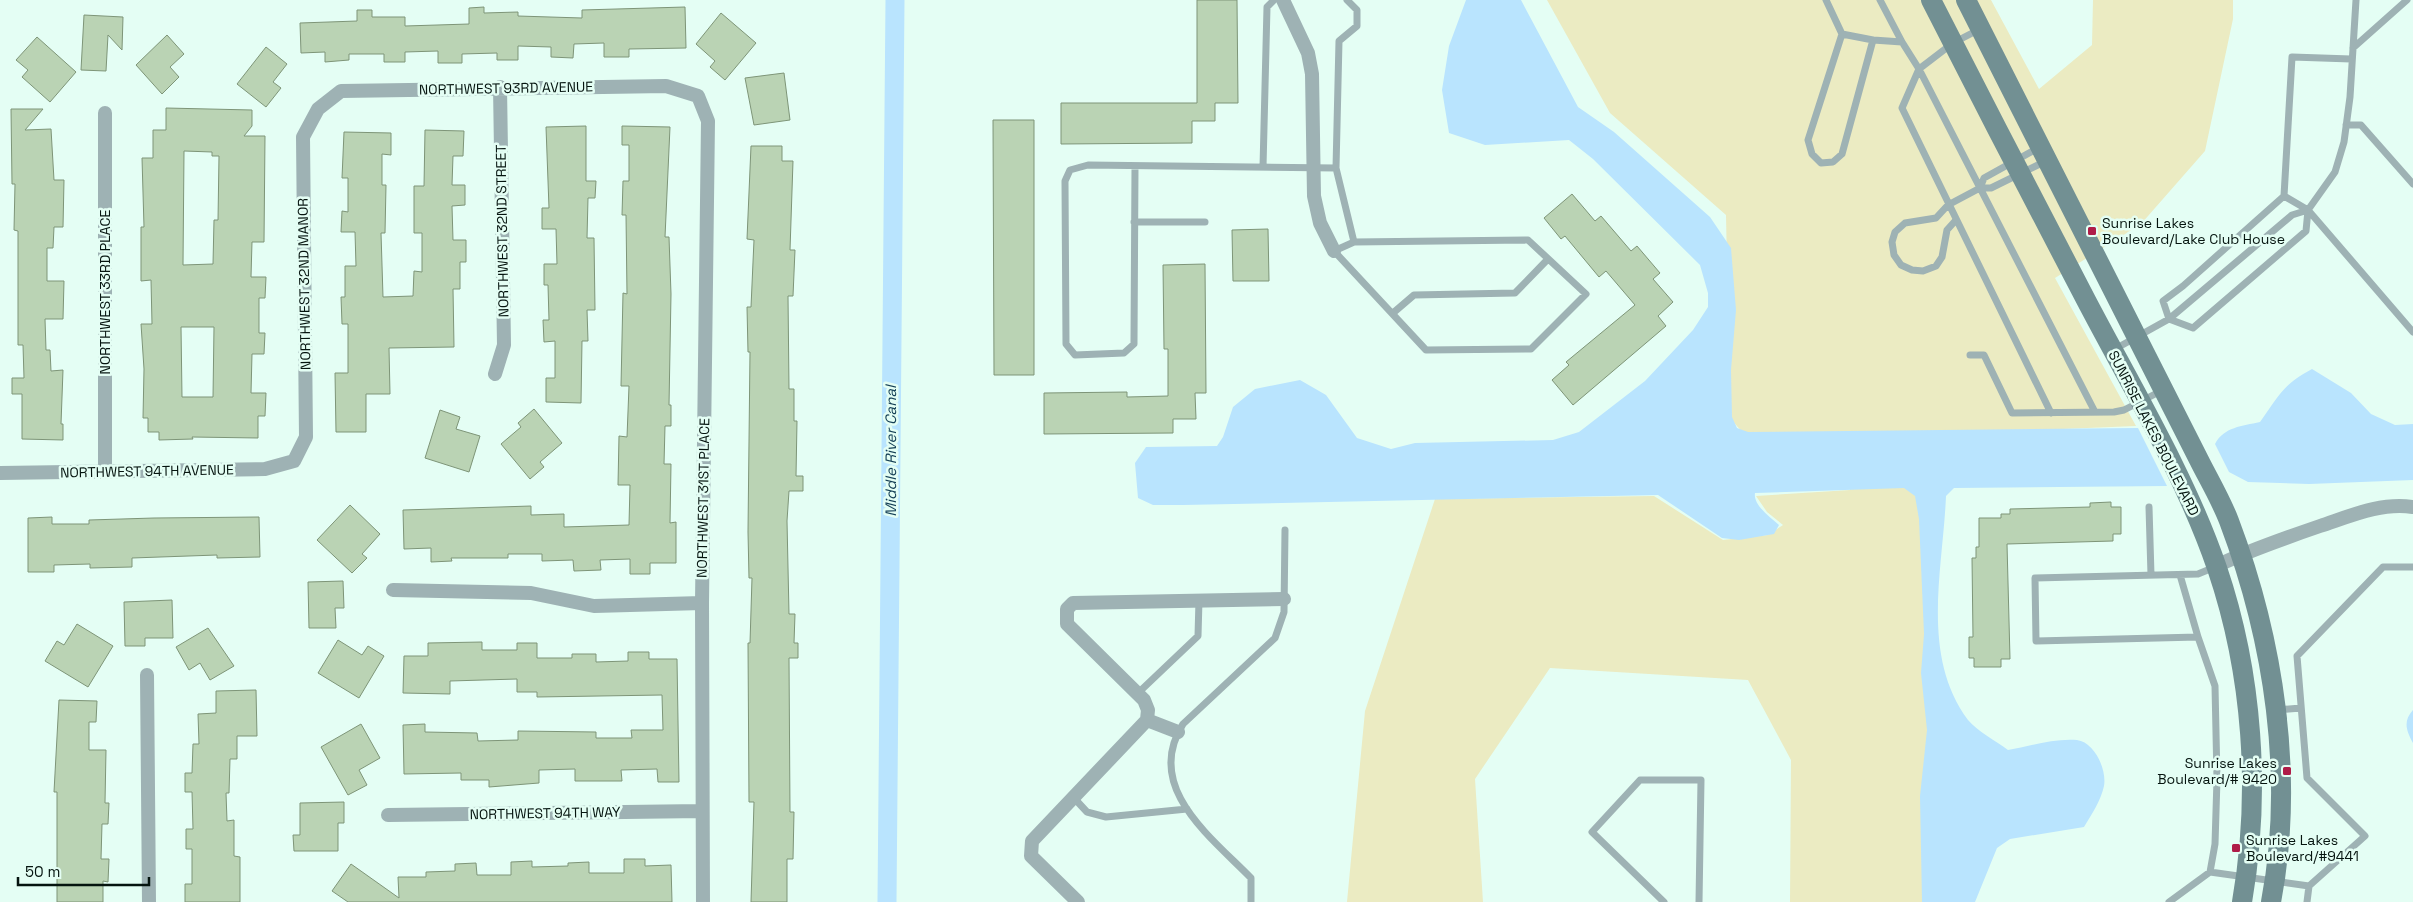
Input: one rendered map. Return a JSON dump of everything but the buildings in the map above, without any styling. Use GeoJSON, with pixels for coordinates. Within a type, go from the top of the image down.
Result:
{"type":"FeatureCollection","features":[{"type":"Feature","properties":{"kind":"street"},"geometry":{"type":"LineString","coordinates":[[1283,0],[1308,53],[1312,74],[1314,196],[1320,222],[1334,251]]}},
{"type":"Feature","properties":{"kind":"street","name":"SUNRISE LAKES BOULEVARD"},"geometry":{"type":"LineString","coordinates":[[1931,0],[2016,168],[2140,402],[2175,473],[2216,566],[2237,640],[2248,719],[2252,778],[2251,833],[2242,902]]}},
{"type":"Feature","properties":{"kind":"street","name":"SUNRISE LAKES BOULEVARD"},"geometry":{"type":"LineString","coordinates":[[1966,0],[2164,390],[2228,520],[2241,555],[2263,631],[2276,710],[2280,787],[2275,881],[2271,902]]}},
{"type":"Feature","properties":{"kind":"street","name":"NORTHWEST 93RD AVENUE"},"geometry":{"type":"LineString","coordinates":[[318,109],[341,91],[500,87],[666,86],[698,96]]}},
{"type":"Feature","properties":{"kind":"street","name":"NORTHWEST 32ND STREET"},"geometry":{"type":"LineString","coordinates":[[495,374],[504,345],[500,87]]}},
{"type":"Feature","properties":{"kind":"street","name":"NORTHWEST 31ST PLACE"},"geometry":{"type":"LineString","coordinates":[[698,96],[708,121],[702,603],[703,902]]}},
{"type":"Feature","properties":{"kind":"street","name":"NORTHWEST 32ND MANOR"},"geometry":{"type":"LineString","coordinates":[[294,461],[306,437],[303,137],[318,109]]}},
{"type":"Feature","properties":{"kind":"street","name":"NORTHWEST 33RD PLACE"},"geometry":{"type":"LineString","coordinates":[[105,113],[105,472]]}},
{"type":"Feature","properties":{"kind":"street","name":"NORTHWEST 94TH AVENUE"},"geometry":{"type":"LineString","coordinates":[[0,473],[265,469],[294,461]]}},
{"type":"Feature","properties":{"kind":"street"},"geometry":{"type":"LineString","coordinates":[[2216,566],[2241,555],[2369,510],[2388,507],[2413,507]]}},
{"type":"Feature","properties":{"kind":"street"},"geometry":{"type":"LineString","coordinates":[[393,590],[531,593],[594,606],[702,603]]}},
{"type":"Feature","properties":{"kind":"street"},"geometry":{"type":"LineString","coordinates":[[1078,902],[1031,856],[1032,841],[1148,720],[1148,710],[1144,700],[1067,624],[1067,609],[1073,603],[1284,599]]}},
{"type":"Feature","properties":{"kind":"street"},"geometry":{"type":"LineString","coordinates":[[147,675],[149,902]]}},
{"type":"Feature","properties":{"kind":"street"},"geometry":{"type":"LineString","coordinates":[[1148,720],[1178,732]]}},
{"type":"Feature","properties":{"kind":"street","name":"NORTHWEST 94TH WAY"},"geometry":{"type":"LineString","coordinates":[[388,815],[702,811]]}},
{"type":"Feature","properties":{"kind":"lane"},"geometry":{"type":"LineString","coordinates":[[1262,167],[1267,7],[1274,0]]}},
{"type":"Feature","properties":{"kind":"lane"},"geometry":{"type":"LineString","coordinates":[[1347,0],[1357,10],[1357,26],[1339,41],[1336,168],[1354,242]]}},
{"type":"Feature","properties":{"kind":"lane"},"geometry":{"type":"LineString","coordinates":[[1826,0],[1842,34],[1808,140],[1812,154],[1821,163],[1833,162],[1842,154],[1873,40]]}},
{"type":"Feature","properties":{"kind":"lane"},"geometry":{"type":"LineString","coordinates":[[1880,0],[1902,42],[1919,69],[2095,412]]}},
{"type":"Feature","properties":{"kind":"lane"},"geometry":{"type":"LineString","coordinates":[[2169,319],[2193,328],[2306,231],[2308,210],[2335,172],[2346,125],[2356,0]]}},
{"type":"Feature","properties":{"kind":"lane"},"geometry":{"type":"LineString","coordinates":[[2353,48],[2407,0]]}},
{"type":"Feature","properties":{"kind":"lane"},"geometry":{"type":"LineString","coordinates":[[1980,29],[1953,43],[1919,69],[1902,108],[2051,412]]}},
{"type":"Feature","properties":{"kind":"lane"},"geometry":{"type":"LineString","coordinates":[[1842,34],[1873,40],[1902,42]]}},
{"type":"Feature","properties":{"kind":"lane"},"geometry":{"type":"LineString","coordinates":[[2169,319],[2163,301],[2183,286],[2284,196],[2292,57],[2352,59]]}},
{"type":"Feature","properties":{"kind":"lane"},"geometry":{"type":"LineString","coordinates":[[2346,125],[2361,125],[2413,184]]}},
{"type":"Feature","properties":{"kind":"lane"},"geometry":{"type":"LineString","coordinates":[[1980,188],[1984,178],[2016,168],[2045,153]]}},
{"type":"Feature","properties":{"kind":"lane"},"geometry":{"type":"LineString","coordinates":[[1956,220],[1947,230],[1942,256],[1936,266],[1923,271],[1912,270],[1901,265],[1894,256],[1892,242],[1895,232],[1905,222],[1936,218],[1948,205],[1980,188],[1991,188],[2016,168],[2045,153]]}},
{"type":"Feature","properties":{"kind":"lane"},"geometry":{"type":"LineString","coordinates":[[1135,166],[1134,344],[1124,353],[1075,355],[1066,344],[1064,181],[1070,170],[1088,165],[1336,168]]}},
{"type":"Feature","properties":{"kind":"lane"},"geometry":{"type":"LineString","coordinates":[[2284,196],[2308,210],[2413,332]]}},
{"type":"Feature","properties":{"kind":"lane"},"geometry":{"type":"LineString","coordinates":[[2112,350],[2181,311],[2292,215],[2308,210]]}},
{"type":"Feature","properties":{"kind":"lane"},"geometry":{"type":"LineString","coordinates":[[1134,222],[1205,222]]}},
{"type":"Feature","properties":{"kind":"lane"},"geometry":{"type":"LineString","coordinates":[[1528,240],[1586,294],[1531,349],[1426,350],[1334,251],[1354,242],[1528,240]]}},
{"type":"Feature","properties":{"kind":"lane"},"geometry":{"type":"LineString","coordinates":[[1393,313],[1414,295],[1514,293],[1548,259]]}},
{"type":"Feature","properties":{"kind":"lane"},"geometry":{"type":"LineString","coordinates":[[1970,355],[1984,355],[2012,413],[2124,410],[2164,390]]}},
{"type":"Feature","properties":{"kind":"lane"},"geometry":{"type":"LineString","coordinates":[[2149,507],[2150,575]]}},
{"type":"Feature","properties":{"kind":"lane"},"geometry":{"type":"LineString","coordinates":[[1251,902],[1250,878],[1187,809],[1173,785],[1171,759],[1178,732],[1183,724],[1275,638],[1284,612],[1285,530]]}},
{"type":"Feature","properties":{"kind":"lane"},"geometry":{"type":"LineString","coordinates":[[2198,637],[2036,641],[2035,578],[2198,574],[2216,566]]}},
{"type":"Feature","properties":{"kind":"lane"},"geometry":{"type":"LineString","coordinates":[[2307,902],[2309,886],[2365,836],[2307,778],[2297,656],[2383,567],[2413,567]]}},
{"type":"Feature","properties":{"kind":"lane"},"geometry":{"type":"LineString","coordinates":[[2169,902],[2210,872],[2215,844],[2217,779],[2214,686],[2180,575]]}},
{"type":"Feature","properties":{"kind":"lane"},"geometry":{"type":"LineString","coordinates":[[1137,694],[1198,636],[1199,600]]}},
{"type":"Feature","properties":{"kind":"lane"},"geometry":{"type":"LineString","coordinates":[[2276,710],[2301,708]]}},
{"type":"Feature","properties":{"kind":"lane"},"geometry":{"type":"LineString","coordinates":[[1664,902],[1592,832],[1640,780],[1700,780],[1699,902]]}},
{"type":"Feature","properties":{"kind":"lane"},"geometry":{"type":"LineString","coordinates":[[1074,798],[1087,812],[1106,816],[1187,809]]}},
{"type":"Feature","properties":{"kind":"lane"},"geometry":{"type":"LineString","coordinates":[[2210,872],[2309,886]]}},
{"type":"Feature","properties":{"kind":"green space"},"geometry":{"type":"Polygon","coordinates":[[[1547,0],[1991,0],[2039,89],[2092,45],[2093,0],[2233,0],[2233,19],[2205,151],[2141,224],[2055,278],[2136,426],[1865,437],[1920,485],[1930,653],[1931,902],[1790,902],[1791,760],[1748,680],[1550,668],[1475,779],[1483,902],[1347,902],[1365,711],[1435,499],[1654,496],[1723,540],[1768,535],[1783,525],[1767,512],[1756,496],[1850,490],[1851,432],[1743,433],[1730,418],[1726,215],[1610,113],[1547,0]]]}},
{"type":"Feature","properties":{"kind":"water"},"geometry":{"type":"Polygon","coordinates":[[[1466,0],[1521,0],[1578,107],[1614,132],[1710,217],[1731,248],[1736,310],[1731,370],[1732,417],[1737,428],[1748,432],[2138,428],[2167,486],[1954,488],[1946,496],[1939,582],[1939,640],[1944,668],[1953,695],[1972,724],[2008,750],[2060,740],[2083,742],[2098,757],[2104,779],[2101,796],[2084,827],[2010,839],[1997,848],[1975,902],[1922,902],[1920,796],[1927,730],[1921,673],[1924,634],[1919,519],[1915,496],[1904,488],[1755,493],[1759,506],[1779,525],[1774,534],[1739,540],[1722,538],[1658,495],[1183,505],[1153,505],[1138,498],[1135,463],[1146,447],[1217,446],[1223,437],[1233,407],[1255,389],[1300,380],[1326,395],[1357,438],[1391,449],[1415,443],[1553,440],[1579,432],[1645,381],[1693,330],[1708,307],[1708,293],[1700,265],[1593,159],[1569,140],[1485,145],[1449,133],[1442,90],[1449,46],[1466,0]]]}},
{"type":"Feature","properties":{"kind":"water"},"geometry":{"type":"Polygon","coordinates":[[[2312,369],[2351,393],[2371,414],[2395,425],[2413,424],[2413,480],[2309,484],[2248,482],[2229,472],[2215,444],[2219,438],[2234,428],[2260,422],[2287,386],[2312,369]]]}},
{"type":"Feature","properties":{"kind":"water"},"geometry":{"type":"Polygon","coordinates":[[[2413,710],[2413,743],[2407,722],[2413,710]]]}},
{"type":"Feature","properties":{"kind":"waterway","name":"Middle River Canal"},"geometry":{"type":"LineString","coordinates":[[887,902],[895,0]]}},
{"type":"Feature","properties":{"kind":"place","name":"Sunrise Lakes Boulevard/Lake Club House"},"geometry":{"type":"Point","coordinates":[2092,231]}},
{"type":"Feature","properties":{"kind":"place","name":"Sunrise Lakes Boulevard/# 9420"},"geometry":{"type":"Point","coordinates":[2287,771]}},
{"type":"Feature","properties":{"kind":"place","name":"Sunrise Lakes Boulevard/#9441"},"geometry":{"type":"Point","coordinates":[2236,848]}}]}
